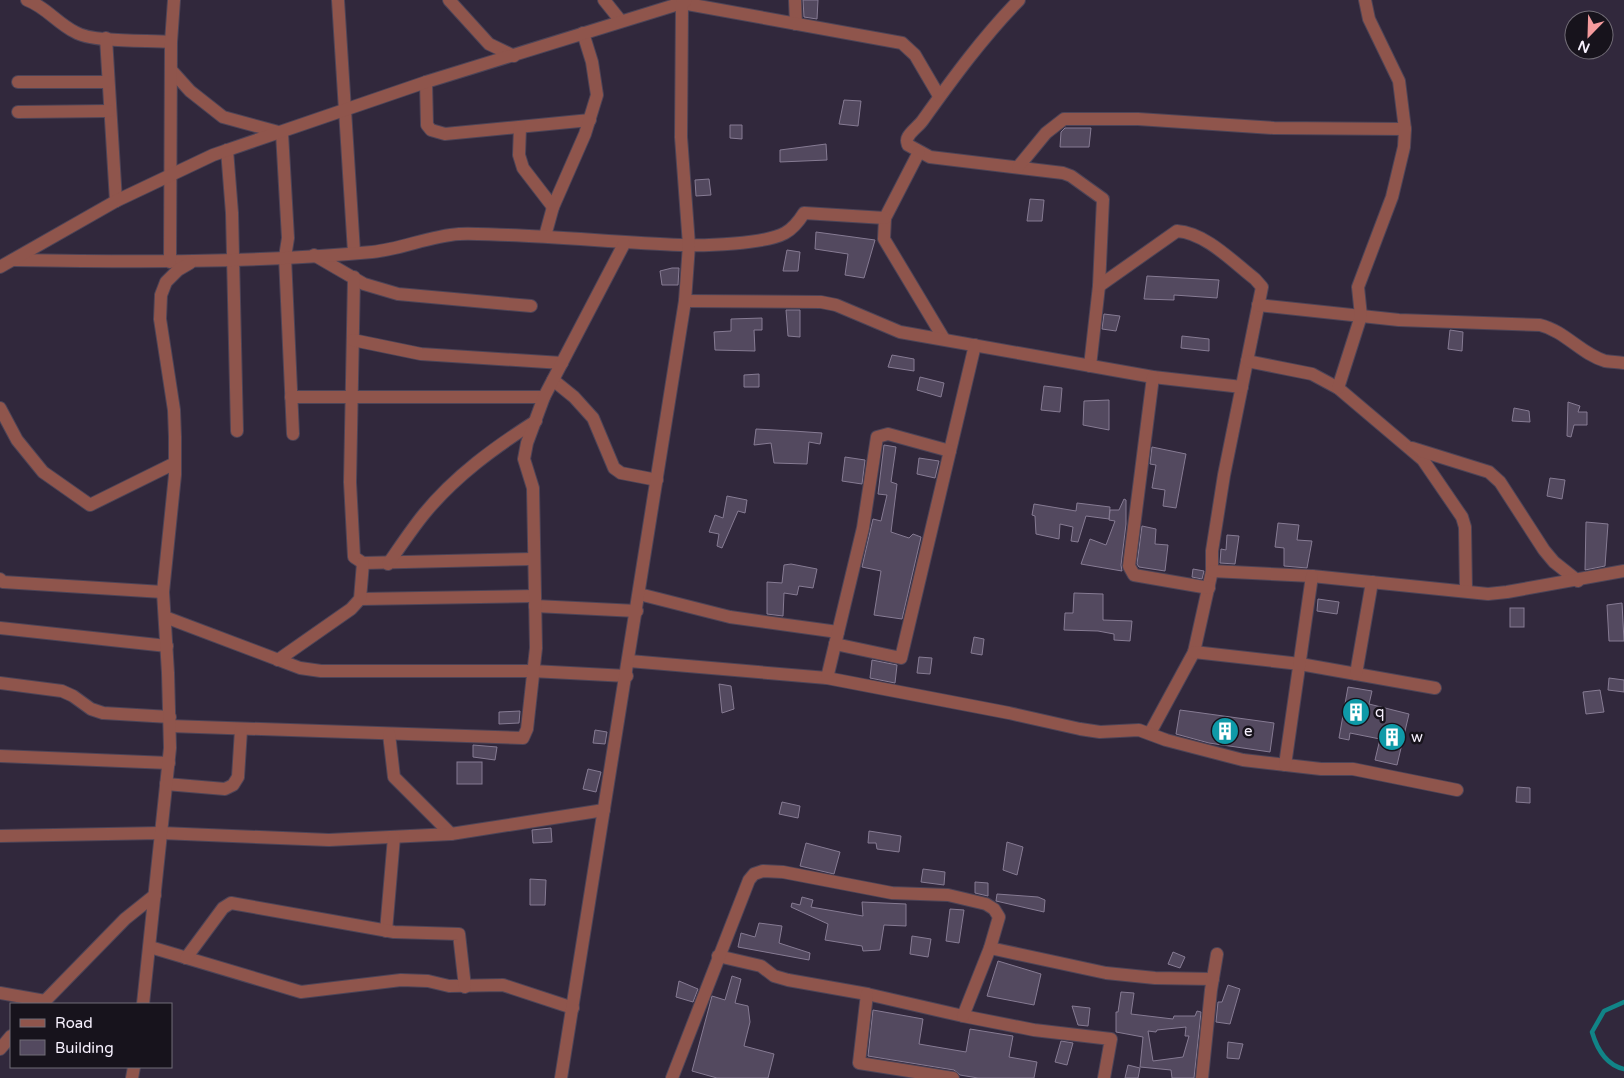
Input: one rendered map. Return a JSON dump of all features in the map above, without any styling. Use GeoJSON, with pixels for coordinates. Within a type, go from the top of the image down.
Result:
{"type":"FeatureCollection","features":[{"type":"Feature","properties":{"kind":"street"},"geometry":{"type":"LineString","coordinates":[[27,0],[50,12],[75,33],[106,38],[171,42]]}},
{"type":"Feature","properties":{"kind":"street"},"geometry":{"type":"LineString","coordinates":[[170,262],[172,175],[171,42],[174,0]]}},
{"type":"Feature","properties":{"kind":"street"},"geometry":{"type":"LineString","coordinates":[[338,0],[354,252]]}},
{"type":"Feature","properties":{"kind":"street"},"geometry":{"type":"LineString","coordinates":[[449,0],[489,44],[514,56]]}},
{"type":"Feature","properties":{"kind":"street"},"geometry":{"type":"LineString","coordinates":[[604,0],[620,20]]}},
{"type":"Feature","properties":{"kind":"street"},"geometry":{"type":"LineString","coordinates":[[795,0],[796,24]]}},
{"type":"Feature","properties":{"kind":"street"},"geometry":{"type":"LineString","coordinates":[[1019,0],[997,22],[939,96],[922,122],[907,138],[908,145],[930,156],[1071,176],[1104,199],[1099,286],[1090,366]]}},
{"type":"Feature","properties":{"kind":"street"},"geometry":{"type":"LineString","coordinates":[[1338,388],[1361,316],[1358,287],[1392,197],[1399,172],[1405,129],[1398,81],[1369,18],[1365,0]]}},
{"type":"Feature","properties":{"kind":"street"},"geometry":{"type":"LineString","coordinates":[[561,1078],[640,594],[685,301],[689,245],[681,137],[684,2]]}},
{"type":"Feature","properties":{"kind":"street"},"geometry":{"type":"LineString","coordinates":[[0,267],[116,201],[227,150],[282,133],[426,82],[514,56],[620,20],[684,2],[902,43],[915,55],[939,96]]}},
{"type":"Feature","properties":{"kind":"street"},"geometry":{"type":"LineString","coordinates":[[545,236],[553,207],[590,120],[597,95],[592,62],[582,33]]}},
{"type":"Feature","properties":{"kind":"street"},"geometry":{"type":"LineString","coordinates":[[106,38],[116,201]]}},
{"type":"Feature","properties":{"kind":"street"},"geometry":{"type":"LineString","coordinates":[[172,71],[190,91],[223,117],[282,133]]}},
{"type":"Feature","properties":{"kind":"street"},"geometry":{"type":"LineString","coordinates":[[18,82],[108,82]]}},
{"type":"Feature","properties":{"kind":"street"},"geometry":{"type":"LineString","coordinates":[[426,82],[426,125],[431,130],[445,134],[590,120]]}},
{"type":"Feature","properties":{"kind":"street"},"geometry":{"type":"LineString","coordinates":[[18,112],[109,111]]}},
{"type":"Feature","properties":{"kind":"street"},"geometry":{"type":"LineString","coordinates":[[1018,168],[1046,133],[1064,119],[1138,118],[1274,128],[1405,129]]}},
{"type":"Feature","properties":{"kind":"street"},"geometry":{"type":"LineString","coordinates":[[520,127],[519,155],[523,168],[553,207]]}},
{"type":"Feature","properties":{"kind":"street"},"geometry":{"type":"LineString","coordinates":[[282,133],[288,238],[285,257],[293,434]]}},
{"type":"Feature","properties":{"kind":"street"},"geometry":{"type":"LineString","coordinates":[[227,150],[232,212],[237,431]]}},
{"type":"Feature","properties":{"kind":"street"},"geometry":{"type":"LineString","coordinates":[[919,152],[885,218],[884,239],[944,340]]}},
{"type":"Feature","properties":{"kind":"street"},"geometry":{"type":"LineString","coordinates":[[13,260],[170,262],[374,252],[430,237],[460,234],[545,236],[624,244],[689,245],[755,240],[784,234],[797,224],[804,213],[885,218]]}},
{"type":"Feature","properties":{"kind":"street"},"geometry":{"type":"LineString","coordinates":[[1099,286],[1177,231],[1187,232],[1202,239],[1260,283],[1262,287],[1222,484],[1212,551],[1212,571],[1194,652],[1150,733]]}},
{"type":"Feature","properties":{"kind":"street"},"geometry":{"type":"LineString","coordinates":[[0,683],[62,692],[73,696],[91,709],[103,713],[241,730],[523,738],[527,729],[532,670],[536,648],[533,488],[524,459],[527,443],[544,397],[624,244]]}},
{"type":"Feature","properties":{"kind":"street"},"geometry":{"type":"LineString","coordinates":[[314,255],[364,284],[398,294],[531,306]]}},
{"type":"Feature","properties":{"kind":"street"},"geometry":{"type":"LineString","coordinates":[[143,1003],[169,763],[170,722],[167,646],[162,592],[175,463],[174,410],[160,319],[161,295],[166,282],[194,261]]}},
{"type":"Feature","properties":{"kind":"street"},"geometry":{"type":"LineString","coordinates":[[354,277],[350,397],[350,482],[354,557],[363,564],[533,559]]}},
{"type":"Feature","properties":{"kind":"street"},"geometry":{"type":"LineString","coordinates":[[685,301],[821,302],[836,305],[900,332],[1153,377],[1242,387]]}},
{"type":"Feature","properties":{"kind":"street"},"geometry":{"type":"LineString","coordinates":[[1258,305],[1399,320],[1540,326],[1560,333],[1596,357],[1606,361],[1624,363]]}},
{"type":"Feature","properties":{"kind":"street"},"geometry":{"type":"LineString","coordinates":[[352,340],[421,354],[562,362]]}},
{"type":"Feature","properties":{"kind":"street"},"geometry":{"type":"LineString","coordinates":[[640,594],[730,617],[837,638],[901,658],[975,345]]}},
{"type":"Feature","properties":{"kind":"street"},"geometry":{"type":"LineString","coordinates":[[1247,361],[1312,374],[1338,388],[1409,446],[1423,460],[1462,517],[1466,592]]}},
{"type":"Feature","properties":{"kind":"street"},"geometry":{"type":"LineString","coordinates":[[1153,377],[1128,566],[1134,575],[1209,588]]}},
{"type":"Feature","properties":{"kind":"street"},"geometry":{"type":"LineString","coordinates":[[553,380],[574,397],[592,418],[614,468],[621,473],[657,480]]}},
{"type":"Feature","properties":{"kind":"street"},"geometry":{"type":"LineString","coordinates":[[291,397],[544,397]]}},
{"type":"Feature","properties":{"kind":"street"},"geometry":{"type":"LineString","coordinates":[[0,408],[17,440],[43,472],[90,506],[175,463]]}},
{"type":"Feature","properties":{"kind":"street"},"geometry":{"type":"LineString","coordinates":[[388,564],[425,513],[462,476],[496,446],[536,421]]}},
{"type":"Feature","properties":{"kind":"street"},"geometry":{"type":"LineString","coordinates":[[827,678],[863,528],[877,437],[888,434],[950,451]]}},
{"type":"Feature","properties":{"kind":"street"},"geometry":{"type":"LineString","coordinates":[[1409,446],[1488,472],[1500,482],[1544,550],[1554,562],[1578,581]]}},
{"type":"Feature","properties":{"kind":"street"},"geometry":{"type":"LineString","coordinates":[[278,660],[351,610],[360,599],[363,564]]}},
{"type":"Feature","properties":{"kind":"street"},"geometry":{"type":"LineString","coordinates":[[1212,571],[1312,576],[1488,594],[1578,581],[1624,572]]}},
{"type":"Feature","properties":{"kind":"street"},"geometry":{"type":"LineString","coordinates":[[1285,765],[1312,576]]}},
{"type":"Feature","properties":{"kind":"street"},"geometry":{"type":"LineString","coordinates":[[0,579],[3,582],[162,592]]}},
{"type":"Feature","properties":{"kind":"street"},"geometry":{"type":"LineString","coordinates":[[1356,674],[1372,582]]}},
{"type":"Feature","properties":{"kind":"street"},"geometry":{"type":"LineString","coordinates":[[360,599],[535,601],[637,611]]}},
{"type":"Feature","properties":{"kind":"street"},"geometry":{"type":"LineString","coordinates":[[164,617],[300,668],[321,671],[532,670],[626,676]]}},
{"type":"Feature","properties":{"kind":"street"},"geometry":{"type":"LineString","coordinates":[[0,628],[167,646]]}},
{"type":"Feature","properties":{"kind":"street"},"geometry":{"type":"LineString","coordinates":[[1194,652],[1300,664],[1435,688]]}},
{"type":"Feature","properties":{"kind":"street"},"geometry":{"type":"LineString","coordinates":[[629,661],[827,678],[1009,713],[1080,729],[1100,732],[1139,730],[1166,740],[1222,755],[1321,769],[1354,769],[1457,790]]}},
{"type":"Feature","properties":{"kind":"street"},"geometry":{"type":"LineString","coordinates":[[166,784],[225,789],[233,785],[238,777],[241,730]]}},
{"type":"Feature","properties":{"kind":"street"},"geometry":{"type":"LineString","coordinates":[[389,734],[394,777],[451,834]]}},
{"type":"Feature","properties":{"kind":"street"},"geometry":{"type":"LineString","coordinates":[[0,756],[169,763]]}},
{"type":"Feature","properties":{"kind":"street"},"geometry":{"type":"LineString","coordinates":[[0,836],[161,833],[329,840],[451,834],[604,810]]}},
{"type":"Feature","properties":{"kind":"street"},"geometry":{"type":"LineString","coordinates":[[386,931],[394,837]]}},
{"type":"Feature","properties":{"kind":"street"},"geometry":{"type":"LineString","coordinates":[[672,1078],[749,880],[754,874],[762,871],[782,872],[892,893],[948,895],[986,904],[994,909],[999,917],[990,948],[963,1016]]}},
{"type":"Feature","properties":{"kind":"street"},"geometry":{"type":"LineString","coordinates":[[0,993],[44,1003],[125,919],[155,895]]}},
{"type":"Feature","properties":{"kind":"street"},"geometry":{"type":"LineString","coordinates":[[186,958],[223,908],[231,903],[386,931],[458,934],[465,986]]}},
{"type":"Feature","properties":{"kind":"street"},"geometry":{"type":"LineString","coordinates":[[150,947],[301,992],[401,980],[428,980],[449,986],[502,985],[573,1012]]}},
{"type":"Feature","properties":{"kind":"street"},"geometry":{"type":"LineString","coordinates":[[990,948],[1106,973],[1155,978],[1213,979]]}},
{"type":"Feature","properties":{"kind":"street"},"geometry":{"type":"LineString","coordinates":[[1202,1078],[1217,954]]}},
{"type":"Feature","properties":{"kind":"street"},"geometry":{"type":"LineString","coordinates":[[718,956],[761,966],[774,976],[788,980],[867,994],[1034,1030],[1111,1039],[1104,1078]]}},
{"type":"Feature","properties":{"kind":"street"},"geometry":{"type":"LineString","coordinates":[[867,994],[858,1063],[953,1078]]}},
{"type":"Feature","properties":{"kind":"street"},"geometry":{"type":"LineString","coordinates":[[0,1049],[10,1037]]}},
{"type":"Feature","properties":{"kind":"building"},"geometry":{"type":"Polygon","coordinates":[[[803,0],[818,0],[817,19],[804,17],[803,0]]]}},
{"type":"Feature","properties":{"kind":"building"},"geometry":{"type":"Polygon","coordinates":[[[844,100],[861,101],[858,126],[839,124],[844,100]]]}},
{"type":"Feature","properties":{"kind":"building"},"geometry":{"type":"Polygon","coordinates":[[[730,125],[742,125],[742,139],[730,138],[730,125]]]}},
{"type":"Feature","properties":{"kind":"building"},"geometry":{"type":"Polygon","coordinates":[[[1065,128],[1091,128],[1089,147],[1060,147],[1061,132],[1065,128]]]}},
{"type":"Feature","properties":{"kind":"building"},"geometry":{"type":"Polygon","coordinates":[[[826,144],[827,160],[780,162],[780,150],[826,144]]]}},
{"type":"Feature","properties":{"kind":"building"},"geometry":{"type":"Polygon","coordinates":[[[709,179],[711,195],[696,196],[695,180],[709,179]]]}},
{"type":"Feature","properties":{"kind":"building"},"geometry":{"type":"Polygon","coordinates":[[[1030,199],[1044,200],[1042,221],[1027,221],[1030,199]]]}},
{"type":"Feature","properties":{"kind":"building"},"geometry":{"type":"Polygon","coordinates":[[[816,232],[875,240],[864,278],[845,275],[848,254],[815,249],[816,232]]]}},
{"type":"Feature","properties":{"kind":"building"},"geometry":{"type":"Polygon","coordinates":[[[787,250],[800,252],[798,271],[783,271],[787,250]]]}},
{"type":"Feature","properties":{"kind":"building"},"geometry":{"type":"Polygon","coordinates":[[[679,268],[678,285],[662,285],[660,271],[679,268]]]}},
{"type":"Feature","properties":{"kind":"building"},"geometry":{"type":"Polygon","coordinates":[[[1147,276],[1219,280],[1217,298],[1174,295],[1174,300],[1144,299],[1147,276]]]}},
{"type":"Feature","properties":{"kind":"building"},"geometry":{"type":"Polygon","coordinates":[[[786,310],[800,310],[800,337],[788,336],[786,310]]]}},
{"type":"Feature","properties":{"kind":"building"},"geometry":{"type":"Polygon","coordinates":[[[1104,314],[1120,316],[1116,331],[1102,329],[1104,314]]]}},
{"type":"Feature","properties":{"kind":"building"},"geometry":{"type":"Polygon","coordinates":[[[762,318],[762,330],[754,330],[755,351],[715,350],[714,332],[731,331],[731,319],[762,318]]]}},
{"type":"Feature","properties":{"kind":"building"},"geometry":{"type":"Polygon","coordinates":[[[1450,330],[1463,332],[1462,351],[1448,349],[1450,330]]]}},
{"type":"Feature","properties":{"kind":"building"},"geometry":{"type":"Polygon","coordinates":[[[1182,336],[1209,339],[1209,351],[1181,348],[1182,336]]]}},
{"type":"Feature","properties":{"kind":"building"},"geometry":{"type":"Polygon","coordinates":[[[892,355],[914,359],[914,371],[888,367],[892,355]]]}},
{"type":"Feature","properties":{"kind":"building"},"geometry":{"type":"Polygon","coordinates":[[[759,374],[759,387],[744,387],[744,375],[759,374]]]}},
{"type":"Feature","properties":{"kind":"building"},"geometry":{"type":"Polygon","coordinates":[[[920,377],[944,383],[941,397],[917,390],[920,377]]]}},
{"type":"Feature","properties":{"kind":"building"},"geometry":{"type":"Polygon","coordinates":[[[1044,386],[1062,388],[1060,412],[1041,410],[1044,386]]]}},
{"type":"Feature","properties":{"kind":"building"},"geometry":{"type":"Polygon","coordinates":[[[1109,400],[1109,430],[1083,425],[1084,401],[1109,400]]]}},
{"type":"Feature","properties":{"kind":"building"},"geometry":{"type":"Polygon","coordinates":[[[1568,402],[1580,406],[1578,412],[1587,412],[1587,425],[1574,425],[1571,437],[1567,436],[1568,402]]]}},
{"type":"Feature","properties":{"kind":"building"},"geometry":{"type":"Polygon","coordinates":[[[1514,408],[1529,411],[1530,422],[1512,421],[1514,408]]]}},
{"type":"Feature","properties":{"kind":"building"},"geometry":{"type":"Polygon","coordinates":[[[756,429],[822,433],[820,444],[809,442],[807,464],[774,463],[771,443],[754,445],[756,429]]]}},
{"type":"Feature","properties":{"kind":"building"},"geometry":{"type":"Polygon","coordinates":[[[884,445],[896,447],[891,482],[897,484],[891,532],[909,538],[913,534],[921,537],[902,619],[874,615],[881,571],[862,567],[873,519],[881,521],[887,495],[878,494],[884,445]]]}},
{"type":"Feature","properties":{"kind":"building"},"geometry":{"type":"Polygon","coordinates":[[[1152,447],[1186,454],[1176,508],[1163,506],[1165,490],[1152,488],[1156,465],[1150,464],[1152,447]]]}},
{"type":"Feature","properties":{"kind":"building"},"geometry":{"type":"Polygon","coordinates":[[[845,457],[865,460],[862,484],[842,481],[845,457]]]}},
{"type":"Feature","properties":{"kind":"building"},"geometry":{"type":"Polygon","coordinates":[[[919,458],[939,461],[935,478],[917,474],[919,458]]]}},
{"type":"Feature","properties":{"kind":"building"},"geometry":{"type":"Polygon","coordinates":[[[1550,478],[1565,480],[1562,499],[1547,496],[1550,478]]]}},
{"type":"Feature","properties":{"kind":"building"},"geometry":{"type":"Polygon","coordinates":[[[727,496],[747,500],[745,513],[738,511],[722,548],[717,546],[719,534],[709,532],[715,515],[723,518],[727,496]]]}},
{"type":"Feature","properties":{"kind":"building"},"geometry":{"type":"Polygon","coordinates":[[[1124,499],[1126,500],[1126,524],[1121,565],[1122,571],[1081,564],[1090,539],[1106,545],[1115,521],[1109,520],[1110,510],[1119,510],[1124,499]]]}},
{"type":"Feature","properties":{"kind":"building"},"geometry":{"type":"Polygon","coordinates":[[[1077,503],[1110,507],[1109,519],[1086,516],[1078,542],[1071,541],[1073,527],[1060,524],[1059,539],[1036,534],[1035,516],[1032,515],[1034,504],[1076,511],[1077,503]]]}},
{"type":"Feature","properties":{"kind":"building"},"geometry":{"type":"Polygon","coordinates":[[[1586,522],[1608,524],[1605,566],[1585,570],[1586,522]]]}},
{"type":"Feature","properties":{"kind":"building"},"geometry":{"type":"Polygon","coordinates":[[[1278,523],[1299,525],[1297,540],[1312,541],[1307,568],[1284,566],[1284,548],[1275,547],[1278,523]]]}},
{"type":"Feature","properties":{"kind":"building"},"geometry":{"type":"Polygon","coordinates":[[[1142,526],[1156,529],[1155,544],[1168,545],[1165,571],[1139,567],[1137,564],[1142,526]]]}},
{"type":"Feature","properties":{"kind":"building"},"geometry":{"type":"Polygon","coordinates":[[[1227,535],[1239,536],[1235,564],[1220,563],[1221,549],[1226,550],[1227,535]]]}},
{"type":"Feature","properties":{"kind":"building"},"geometry":{"type":"Polygon","coordinates":[[[791,564],[817,569],[813,588],[799,586],[797,595],[784,593],[783,616],[767,614],[767,582],[782,583],[784,565],[791,564]]]}},
{"type":"Feature","properties":{"kind":"building"},"geometry":{"type":"Polygon","coordinates":[[[1193,569],[1204,571],[1202,579],[1192,577],[1193,569]]]}},
{"type":"Feature","properties":{"kind":"building"},"geometry":{"type":"Polygon","coordinates":[[[1074,593],[1103,594],[1103,620],[1132,621],[1130,641],[1114,640],[1114,634],[1098,631],[1064,630],[1065,613],[1073,613],[1074,593]]]}},
{"type":"Feature","properties":{"kind":"building"},"geometry":{"type":"Polygon","coordinates":[[[1318,599],[1339,602],[1337,614],[1317,611],[1318,599]]]}},
{"type":"Feature","properties":{"kind":"building"},"geometry":{"type":"Polygon","coordinates":[[[1622,603],[1624,641],[1609,641],[1607,605],[1622,603]]]}},
{"type":"Feature","properties":{"kind":"building"},"geometry":{"type":"Polygon","coordinates":[[[1510,608],[1524,608],[1524,627],[1510,627],[1510,608]]]}},
{"type":"Feature","properties":{"kind":"building"},"geometry":{"type":"Polygon","coordinates":[[[974,637],[984,639],[982,655],[971,653],[974,637]]]}},
{"type":"Feature","properties":{"kind":"building"},"geometry":{"type":"Polygon","coordinates":[[[919,657],[932,658],[930,674],[917,673],[919,657]]]}},
{"type":"Feature","properties":{"kind":"building"},"geometry":{"type":"Polygon","coordinates":[[[872,660],[897,665],[895,683],[870,678],[872,660]]]}},
{"type":"Feature","properties":{"kind":"building"},"geometry":{"type":"Polygon","coordinates":[[[1609,678],[1624,680],[1624,692],[1608,690],[1609,678]]]}},
{"type":"Feature","properties":{"kind":"building"},"geometry":{"type":"Polygon","coordinates":[[[719,684],[731,686],[734,709],[722,713],[719,684]]]}},
{"type":"Feature","properties":{"kind":"building"},"geometry":{"type":"Polygon","coordinates":[[[1348,687],[1372,691],[1369,704],[1409,714],[1397,765],[1375,760],[1380,739],[1350,733],[1349,740],[1339,738],[1348,687]]]}},
{"type":"Feature","properties":{"kind":"building"},"geometry":{"type":"Polygon","coordinates":[[[1600,690],[1604,712],[1586,714],[1583,692],[1600,690]]]}},
{"type":"Feature","properties":{"kind":"building","name":"e"},"geometry":{"type":"Polygon","coordinates":[[[1180,710],[1274,723],[1270,752],[1209,743],[1176,734],[1180,710]]]}},
{"type":"Feature","properties":{"kind":"building"},"geometry":{"type":"Polygon","coordinates":[[[520,711],[519,723],[499,724],[499,712],[520,711]]]}},
{"type":"Feature","properties":{"kind":"building"},"geometry":{"type":"Polygon","coordinates":[[[595,730],[607,732],[605,744],[593,743],[595,730]]]}},
{"type":"Feature","properties":{"kind":"building"},"geometry":{"type":"Polygon","coordinates":[[[473,745],[497,747],[495,760],[473,757],[473,745]]]}},
{"type":"Feature","properties":{"kind":"building"},"geometry":{"type":"Polygon","coordinates":[[[457,762],[482,762],[482,784],[457,784],[457,762]]]}},
{"type":"Feature","properties":{"kind":"building"},"geometry":{"type":"Polygon","coordinates":[[[588,769],[601,772],[596,792],[583,789],[588,769]]]}},
{"type":"Feature","properties":{"kind":"building"},"geometry":{"type":"Polygon","coordinates":[[[1517,787],[1530,788],[1530,803],[1516,802],[1517,787]]]}},
{"type":"Feature","properties":{"kind":"building"},"geometry":{"type":"Polygon","coordinates":[[[782,802],[800,806],[798,818],[779,814],[782,802]]]}},
{"type":"Feature","properties":{"kind":"building"},"geometry":{"type":"Polygon","coordinates":[[[551,828],[552,842],[533,843],[532,830],[551,828]]]}},
{"type":"Feature","properties":{"kind":"building"},"geometry":{"type":"Polygon","coordinates":[[[869,831],[901,836],[899,852],[877,849],[876,843],[868,843],[869,831]]]}},
{"type":"Feature","properties":{"kind":"building"},"geometry":{"type":"Polygon","coordinates":[[[1007,842],[1023,847],[1017,875],[1003,870],[1007,842]]]}},
{"type":"Feature","properties":{"kind":"building"},"geometry":{"type":"Polygon","coordinates":[[[806,843],[840,852],[834,874],[800,866],[806,843]]]}},
{"type":"Feature","properties":{"kind":"building"},"geometry":{"type":"Polygon","coordinates":[[[923,869],[945,872],[944,885],[921,882],[923,869]]]}},
{"type":"Feature","properties":{"kind":"building"},"geometry":{"type":"Polygon","coordinates":[[[530,879],[546,880],[545,905],[530,905],[530,879]]]}},
{"type":"Feature","properties":{"kind":"building"},"geometry":{"type":"Polygon","coordinates":[[[975,882],[988,883],[988,896],[975,893],[975,882]]]}},
{"type":"Feature","properties":{"kind":"building"},"geometry":{"type":"Polygon","coordinates":[[[997,894],[1038,897],[1045,900],[1044,912],[996,901],[997,894]]]}},
{"type":"Feature","properties":{"kind":"building"},"geometry":{"type":"Polygon","coordinates":[[[802,897],[813,900],[811,907],[863,916],[862,902],[906,904],[906,926],[884,925],[880,950],[863,951],[862,946],[825,940],[828,924],[791,907],[792,903],[800,905],[802,897]]]}},
{"type":"Feature","properties":{"kind":"building"},"geometry":{"type":"Polygon","coordinates":[[[950,909],[964,910],[959,943],[946,941],[950,909]]]}},
{"type":"Feature","properties":{"kind":"building"},"geometry":{"type":"Polygon","coordinates":[[[759,923],[782,926],[779,943],[810,953],[809,960],[738,947],[741,933],[755,937],[759,923]]]}},
{"type":"Feature","properties":{"kind":"building"},"geometry":{"type":"Polygon","coordinates":[[[912,936],[931,939],[928,957],[910,954],[912,936]]]}},
{"type":"Feature","properties":{"kind":"building"},"geometry":{"type":"Polygon","coordinates":[[[1173,952],[1185,957],[1180,968],[1168,964],[1173,952]]]}},
{"type":"Feature","properties":{"kind":"building"},"geometry":{"type":"Polygon","coordinates":[[[998,961],[1041,974],[1034,1005],[987,996],[998,961]]]}},
{"type":"Feature","properties":{"kind":"building"},"geometry":{"type":"Polygon","coordinates":[[[732,976],[741,979],[735,1003],[748,1006],[750,1022],[744,1046],[774,1054],[768,1078],[717,1078],[692,1071],[712,996],[725,1000],[732,976]]]}},
{"type":"Feature","properties":{"kind":"building"},"geometry":{"type":"Polygon","coordinates":[[[679,981],[698,989],[693,1002],[676,997],[679,981]]]}},
{"type":"Feature","properties":{"kind":"building"},"geometry":{"type":"Polygon","coordinates":[[[1228,985],[1240,989],[1230,1024],[1216,1022],[1218,1002],[1222,1002],[1228,985]]]}},
{"type":"Feature","properties":{"kind":"building"},"geometry":{"type":"Polygon","coordinates":[[[1121,992],[1134,993],[1131,1014],[1173,1019],[1174,1016],[1195,1016],[1197,1011],[1201,1012],[1194,1078],[1172,1078],[1171,1070],[1140,1067],[1143,1037],[1116,1032],[1116,1012],[1118,1012],[1121,992]],[[1186,1027],[1157,1030],[1156,1032],[1148,1031],[1153,1061],[1183,1057],[1189,1036],[1185,1036],[1186,1027]]]}},
{"type":"Feature","properties":{"kind":"building"},"geometry":{"type":"Polygon","coordinates":[[[1072,1006],[1090,1008],[1088,1026],[1078,1025],[1072,1006]]]}},
{"type":"Feature","properties":{"kind":"building"},"geometry":{"type":"Polygon","coordinates":[[[873,1010],[923,1019],[919,1044],[966,1052],[970,1029],[1013,1036],[1009,1057],[1037,1062],[1034,1078],[978,1078],[960,1075],[954,1070],[868,1056],[873,1010]]]}},
{"type":"Feature","properties":{"kind":"building"},"geometry":{"type":"Polygon","coordinates":[[[1061,1041],[1073,1043],[1067,1065],[1055,1062],[1061,1041]]]}},
{"type":"Feature","properties":{"kind":"building"},"geometry":{"type":"Polygon","coordinates":[[[1228,1042],[1243,1044],[1239,1059],[1227,1058],[1228,1042]]]}},
{"type":"Feature","properties":{"kind":"building"},"geometry":{"type":"Polygon","coordinates":[[[1128,1065],[1140,1068],[1138,1078],[1125,1078],[1128,1065]]]}},
{"type":"Feature","properties":{"kind":"waterway"},"geometry":{"type":"LineString","coordinates":[[1624,1002],[1604,1011],[1592,1032],[1607,1060],[1624,1069]]}},
{"type":"Feature","properties":{"kind":"place","name":"q"},"geometry":{"type":"Point","coordinates":[1356,712]}},
{"type":"Feature","properties":{"kind":"place","name":"e"},"geometry":{"type":"Point","coordinates":[1225,731]}},
{"type":"Feature","properties":{"kind":"place","name":"w"},"geometry":{"type":"Point","coordinates":[1392,737]}}]}
